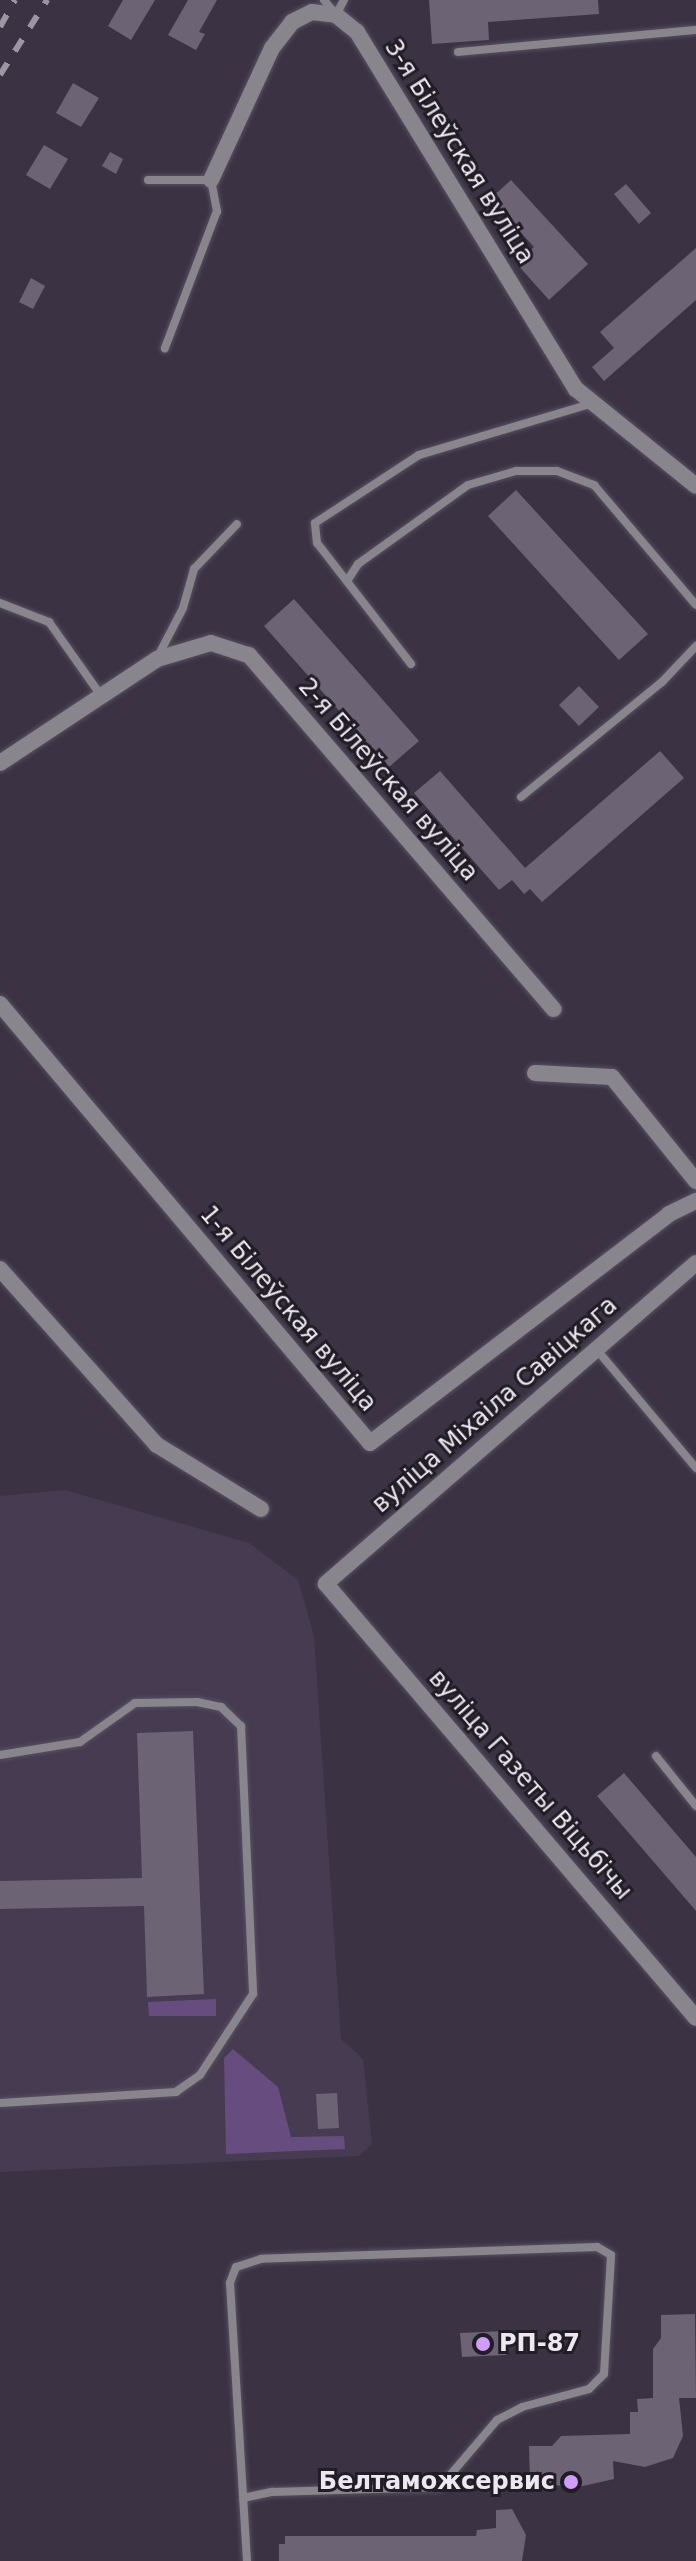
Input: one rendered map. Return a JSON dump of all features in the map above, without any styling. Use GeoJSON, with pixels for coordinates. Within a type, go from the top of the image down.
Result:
{"type":"FeatureCollection","features":[{"type":"Feature","properties":{"kind":"street"},"geometry":{"type":"LineString","coordinates":[[211,180],[272,48],[292,22],[312,12],[340,7]]}},
{"type":"Feature","properties":{"kind":"street","name":"3-я Білеўская вуліца"},"geometry":{"type":"LineString","coordinates":[[340,7],[576,389],[590,404],[696,486]]}},
{"type":"Feature","properties":{"kind":"street","name":"2-я Білеўская вуліца"},"geometry":{"type":"LineString","coordinates":[[0,763],[157,659],[211,643],[249,655],[553,1009]]}},
{"type":"Feature","properties":{"kind":"street","name":"1-я Білеўская вуліца"},"geometry":{"type":"LineString","coordinates":[[0,1004],[370,1443],[669,1214],[696,1201]]}},
{"type":"Feature","properties":{"kind":"street"},"geometry":{"type":"LineString","coordinates":[[535,1073],[612,1077],[696,1181]]}},
{"type":"Feature","properties":{"kind":"street","name":"вуліца Міхаіла Савіцкага"},"geometry":{"type":"LineString","coordinates":[[326,1584],[696,1263]]}},
{"type":"Feature","properties":{"kind":"street"},"geometry":{"type":"LineString","coordinates":[[0,1269],[157,1445],[261,1509]]}},
{"type":"Feature","properties":{"kind":"street","name":"вуліца Газеты Віцьбічы"},"geometry":{"type":"LineString","coordinates":[[326,1584],[690,1998],[696,2018]]}},
{"type":"Feature","properties":{"kind":"lane"},"geometry":{"type":"LineString","coordinates":[[324,0],[340,7]]}},
{"type":"Feature","properties":{"kind":"lane"},"geometry":{"type":"LineString","coordinates":[[458,52],[696,30]]}},
{"type":"Feature","properties":{"kind":"lane"},"geometry":{"type":"LineString","coordinates":[[148,180],[211,180],[217,211],[210,237],[165,348]]}},
{"type":"Feature","properties":{"kind":"lane"},"geometry":{"type":"LineString","coordinates":[[411,664],[317,543],[315,523],[419,455],[590,404]]}},
{"type":"Feature","properties":{"kind":"lane"},"geometry":{"type":"LineString","coordinates":[[347,581],[358,564],[468,485],[516,471],[557,471],[594,485],[696,605]]}},
{"type":"Feature","properties":{"kind":"lane"},"geometry":{"type":"LineString","coordinates":[[157,659],[183,608],[194,569],[237,524]]}},
{"type":"Feature","properties":{"kind":"lane"},"geometry":{"type":"LineString","coordinates":[[0,603],[49,622],[100,694]]}},
{"type":"Feature","properties":{"kind":"lane"},"geometry":{"type":"LineString","coordinates":[[521,797],[662,682],[696,646]]}},
{"type":"Feature","properties":{"kind":"lane"},"geometry":{"type":"LineString","coordinates":[[596,1350],[696,1468]]}},
{"type":"Feature","properties":{"kind":"lane"},"geometry":{"type":"LineString","coordinates":[[0,1755],[80,1742],[135,1703],[221,1707],[241,1726],[253,1994],[200,2075],[176,2092],[0,2103]]}},
{"type":"Feature","properties":{"kind":"lane"},"geometry":{"type":"LineString","coordinates":[[656,1756],[696,1806]]}},
{"type":"Feature","properties":{"kind":"lane"},"geometry":{"type":"LineString","coordinates":[[243,2498],[272,2492],[440,2487],[497,2420],[522,2407],[589,2389],[604,2374],[611,2255],[597,2247],[261,2259],[236,2267],[230,2283],[243,2498],[247,2561]]}},
{"type":"Feature","properties":{"kind":"shaded area"},"geometry":{"type":"Polygon","coordinates":[[[65,1490],[249,1543],[298,1580],[314,1636],[341,2039],[363,2059],[372,2144],[359,2156],[0,2172],[0,1496],[65,1490]]]}},
{"type":"Feature","properties":{"kind":"shaded area"},"geometry":{"type":"Polygon","coordinates":[[[216,1999],[216,2016],[149,2016],[148,2002],[216,1999]]]}},
{"type":"Feature","properties":{"kind":"shaded area"},"geometry":{"type":"Polygon","coordinates":[[[233,2049],[278,2087],[291,2137],[344,2136],[345,2149],[226,2154],[224,2058],[233,2049]]]}},
{"type":"Feature","properties":{"kind":"building"},"geometry":{"type":"Polygon","coordinates":[[[123,0],[155,0],[131,40],[108,26],[123,0]]]}},
{"type":"Feature","properties":{"kind":"building"},"geometry":{"type":"Polygon","coordinates":[[[188,0],[217,0],[199,32],[205,34],[196,50],[168,35],[188,0]]]}},
{"type":"Feature","properties":{"kind":"building"},"geometry":{"type":"Polygon","coordinates":[[[429,0],[598,0],[599,14],[488,22],[489,40],[432,44],[429,0]]]}},
{"type":"Feature","properties":{"kind":"building"},"geometry":{"type":"Polygon","coordinates":[[[73,83],[99,98],[81,127],[56,113],[73,83]]]}},
{"type":"Feature","properties":{"kind":"building"},"geometry":{"type":"Polygon","coordinates":[[[44,145],[68,159],[50,189],[26,175],[44,145]]]}},
{"type":"Feature","properties":{"kind":"building"},"geometry":{"type":"Polygon","coordinates":[[[110,152],[123,159],[116,174],[102,166],[110,152]]]}},
{"type":"Feature","properties":{"kind":"building"},"geometry":{"type":"Polygon","coordinates":[[[511,180],[588,264],[549,300],[516,263],[534,247],[490,199],[511,180]]]}},
{"type":"Feature","properties":{"kind":"building"},"geometry":{"type":"Polygon","coordinates":[[[626,184],[651,213],[639,224],[614,194],[626,184]]]}},
{"type":"Feature","properties":{"kind":"building"},"geometry":{"type":"Polygon","coordinates":[[[696,248],[696,300],[604,381],[592,367],[614,348],[600,332],[696,248]]]}},
{"type":"Feature","properties":{"kind":"building"},"geometry":{"type":"Polygon","coordinates":[[[31,278],[45,286],[33,309],[19,302],[31,278]]]}},
{"type":"Feature","properties":{"kind":"building"},"geometry":{"type":"Polygon","coordinates":[[[516,490],[648,634],[619,660],[488,516],[516,490]]]}},
{"type":"Feature","properties":{"kind":"building"},"geometry":{"type":"Polygon","coordinates":[[[294,599],[419,741],[389,767],[264,626],[294,599]]]}},
{"type":"Feature","properties":{"kind":"building"},"geometry":{"type":"Polygon","coordinates":[[[579,686],[599,707],[579,726],[559,705],[579,686]]]}},
{"type":"Feature","properties":{"kind":"building"},"geometry":{"type":"Polygon","coordinates":[[[660,751],[684,778],[542,902],[530,889],[524,894],[512,880],[499,890],[414,793],[440,771],[525,868],[660,751]]]}},
{"type":"Feature","properties":{"kind":"building"},"geometry":{"type":"Polygon","coordinates":[[[193,1731],[204,1994],[147,1997],[144,1906],[0,1909],[0,1881],[142,1878],[137,1733],[193,1731]]]}},
{"type":"Feature","properties":{"kind":"building"},"geometry":{"type":"Polygon","coordinates":[[[624,1773],[696,1857],[696,1911],[597,1796],[624,1773]]]}},
{"type":"Feature","properties":{"kind":"building"},"geometry":{"type":"Polygon","coordinates":[[[337,2093],[339,2128],[318,2129],[316,2094],[337,2093]]]}},
{"type":"Feature","properties":{"kind":"building"},"geometry":{"type":"Polygon","coordinates":[[[695,2314],[696,2398],[679,2398],[683,2436],[673,2458],[645,2467],[613,2461],[614,2479],[574,2488],[530,2481],[529,2446],[552,2446],[561,2436],[630,2434],[630,2412],[638,2412],[637,2399],[653,2398],[653,2349],[661,2338],[661,2315],[695,2314]]]}},
{"type":"Feature","properties":{"kind":"building","name":"РП-87"},"geometry":{"type":"Polygon","coordinates":[[[505,2331],[506,2355],[462,2357],[460,2333],[505,2331]]]}},
{"type":"Feature","properties":{"kind":"building"},"geometry":{"type":"Polygon","coordinates":[[[512,2509],[526,2535],[522,2561],[279,2561],[279,2544],[285,2544],[285,2536],[476,2536],[477,2530],[496,2528],[496,2510],[512,2509]]]}},
{"type":"Feature","properties":{"kind":"railway"},"geometry":{"type":"LineString","coordinates":[[0,27],[15,0]]}},
{"type":"Feature","properties":{"kind":"railway"},"geometry":{"type":"LineString","coordinates":[[0,75],[47,0]]}},
{"type":"Feature","properties":{"kind":"place","name":"РП-87"},"geometry":{"type":"Point","coordinates":[483,2344]}},
{"type":"Feature","properties":{"kind":"place","name":"Белтаможсервис"},"geometry":{"type":"Point","coordinates":[571,2482]}}]}
